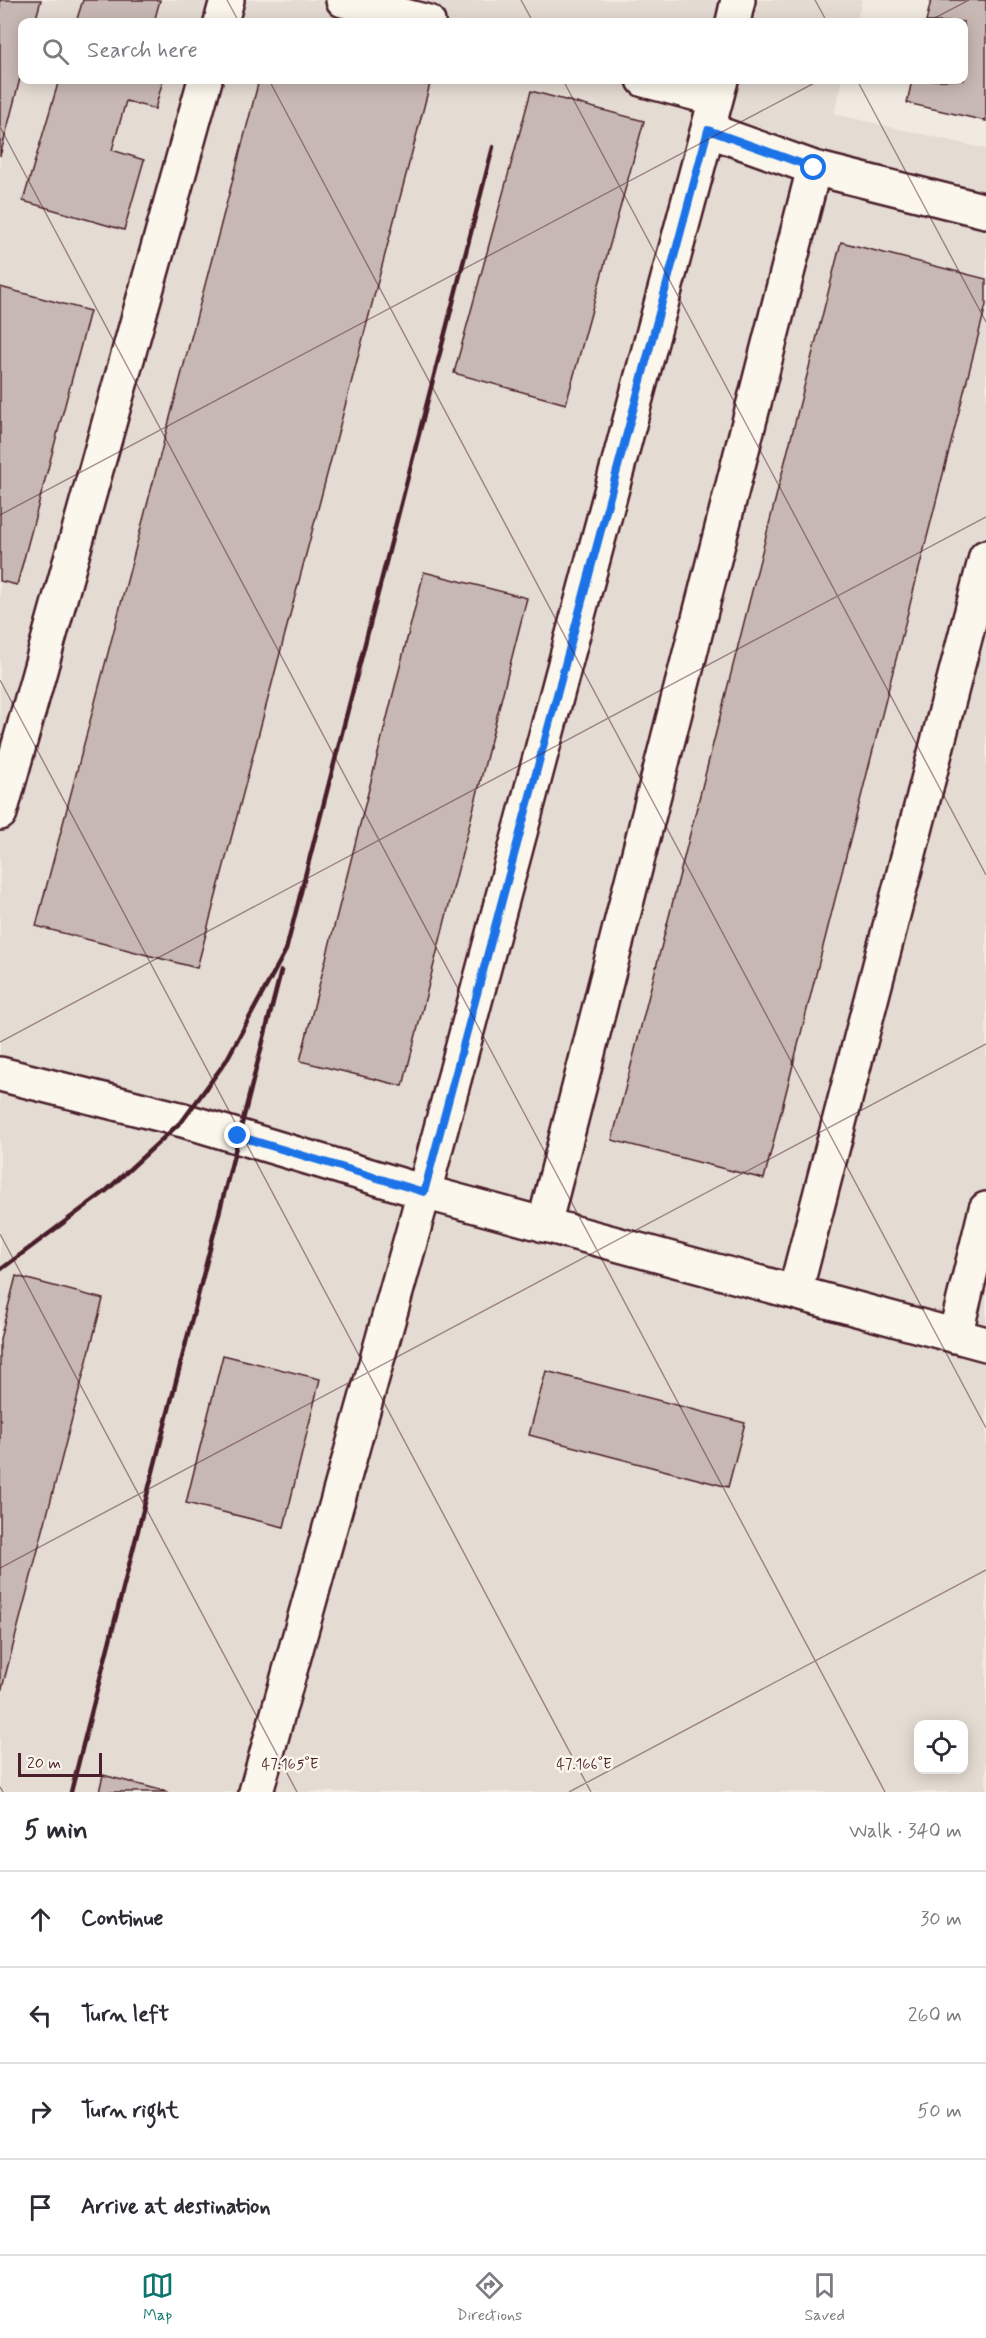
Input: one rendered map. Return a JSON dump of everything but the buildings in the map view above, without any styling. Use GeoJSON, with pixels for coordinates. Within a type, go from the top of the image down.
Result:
{"type":"FeatureCollection","features":[{"type":"Feature","properties":{"kind":"lane"},"geometry":{"type":"LineString","coordinates":[[222,18],[227,0]]}},
{"type":"Feature","properties":{"kind":"lane"},"geometry":{"type":"LineString","coordinates":[[343,0],[413,18]]}},
{"type":"Feature","properties":{"kind":"lane"},"geometry":{"type":"LineString","coordinates":[[734,18],[738,0]]}},
{"type":"Feature","properties":{"kind":"lane"},"geometry":{"type":"LineString","coordinates":[[0,813],[204,84]]}},
{"type":"Feature","properties":{"kind":"lane"},"geometry":{"type":"LineString","coordinates":[[256,1792],[424,1192],[718,89],[677,84]]}},
{"type":"Feature","properties":{"kind":"lane"},"geometry":{"type":"LineString","coordinates":[[708,130],[814,168],[986,211]]}},
{"type":"Feature","properties":{"kind":"lane"},"geometry":{"type":"LineString","coordinates":[[544,1225],[814,168]]}},
{"type":"Feature","properties":{"kind":"lane"},"geometry":{"type":"LineString","coordinates":[[795,1292],[986,557]]}},
{"type":"Feature","properties":{"kind":"lane"},"geometry":{"type":"LineString","coordinates":[[0,1074],[183,1120],[424,1192],[971,1340],[986,1209]]}},
{"type":"Feature","properties":{"kind":"shaded area"},"geometry":{"type":"Polygon","coordinates":[[[0,0],[862,0],[857,18],[18,18],[18,84],[841,84],[834,114],[986,149],[986,1792],[0,1792],[0,0]]]}},
{"type":"Feature","properties":{"kind":"railway"},"geometry":{"type":"LineString","coordinates":[[0,1270],[106,1191],[183,1120],[226,1061],[286,950],[493,147]]}},
{"type":"Feature","properties":{"kind":"railway"},"geometry":{"type":"LineString","coordinates":[[71,1792],[281,971]]}},
{"type":"Feature","properties":{"kind":"route"},"geometry":{"type":"LineString","coordinates":[[238,1136],[424,1192],[708,130],[814,168]]}}]}
